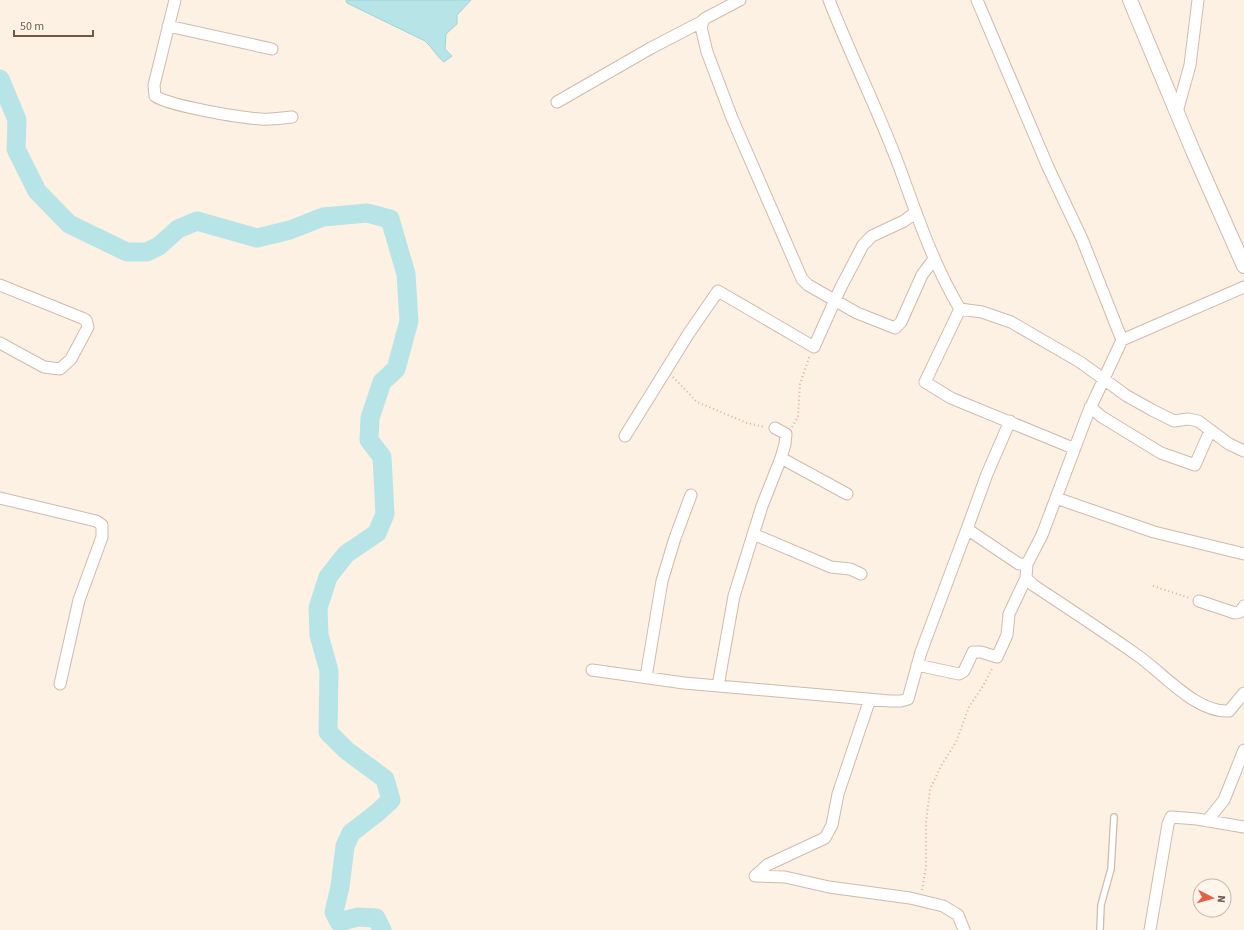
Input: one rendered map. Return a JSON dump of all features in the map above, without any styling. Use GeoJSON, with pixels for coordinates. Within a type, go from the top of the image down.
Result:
{"type":"FeatureCollection","features":[{"type":"Feature","properties":{"kind":"street"},"geometry":{"type":"LineString","coordinates":[[175,0],[154,85],[155,96],[170,103],[239,117],[262,119],[292,117]]}},
{"type":"Feature","properties":{"kind":"street"},"geometry":{"type":"LineString","coordinates":[[557,102],[650,48],[740,0]]}},
{"type":"Feature","properties":{"kind":"street"},"geometry":{"type":"LineString","coordinates":[[829,0],[889,141],[934,259],[960,309]]}},
{"type":"Feature","properties":{"kind":"street"},"geometry":{"type":"LineString","coordinates":[[977,0],[1048,167],[1082,239],[1122,340]]}},
{"type":"Feature","properties":{"kind":"street"},"geometry":{"type":"LineString","coordinates":[[1130,0],[1244,266]]}},
{"type":"Feature","properties":{"kind":"street"},"geometry":{"type":"LineString","coordinates":[[1177,112],[1190,65],[1198,0]]}},
{"type":"Feature","properties":{"kind":"street"},"geometry":{"type":"LineString","coordinates":[[703,21],[702,33],[707,52],[732,118],[797,268],[808,285],[866,317],[894,328],[897,327],[922,275],[934,259]]}},
{"type":"Feature","properties":{"kind":"street"},"geometry":{"type":"LineString","coordinates":[[168,26],[272,49]]}},
{"type":"Feature","properties":{"kind":"street"},"geometry":{"type":"LineString","coordinates":[[625,436],[687,337],[718,291],[814,347],[859,250],[866,240],[904,221],[916,212]]}},
{"type":"Feature","properties":{"kind":"street"},"geometry":{"type":"LineString","coordinates":[[0,285],[82,318],[86,320],[88,326],[72,359],[60,368],[44,367],[0,343]]}},
{"type":"Feature","properties":{"kind":"street"},"geometry":{"type":"LineString","coordinates":[[917,666],[959,674],[964,671],[973,652],[980,652],[997,657],[1007,635],[1009,614],[1026,578],[1027,564],[1042,535],[1073,448],[1090,407],[1122,340],[1244,287]]}},
{"type":"Feature","properties":{"kind":"street"},"geometry":{"type":"LineString","coordinates":[[960,309],[982,312],[1011,322],[1080,362],[1127,396],[1170,419],[1177,421],[1193,419],[1244,452]]}},
{"type":"Feature","properties":{"kind":"street"},"geometry":{"type":"LineString","coordinates":[[960,309],[925,382],[951,398],[1073,448]]}},
{"type":"Feature","properties":{"kind":"street"},"geometry":{"type":"LineString","coordinates":[[1090,407],[1102,417],[1161,452],[1195,465],[1210,431]]}},
{"type":"Feature","properties":{"kind":"street"},"geometry":{"type":"LineString","coordinates":[[592,670],[718,686],[870,699],[901,701],[908,699],[917,666],[987,474],[1010,421]]}},
{"type":"Feature","properties":{"kind":"street"},"geometry":{"type":"LineString","coordinates":[[718,686],[734,596],[753,534],[781,458],[786,437],[784,432],[775,428]]}},
{"type":"Feature","properties":{"kind":"street"},"geometry":{"type":"LineString","coordinates":[[781,458],[808,471],[847,494]]}},
{"type":"Feature","properties":{"kind":"street"},"geometry":{"type":"LineString","coordinates":[[646,677],[662,581],[675,538],[691,494]]}},
{"type":"Feature","properties":{"kind":"street"},"geometry":{"type":"LineString","coordinates":[[0,498],[96,520],[102,525],[102,537],[79,600],[60,684]]}},
{"type":"Feature","properties":{"kind":"street"},"geometry":{"type":"LineString","coordinates":[[1056,498],[1154,532],[1244,554]]}},
{"type":"Feature","properties":{"kind":"street"},"geometry":{"type":"LineString","coordinates":[[967,529],[1019,564],[1027,564]]}},
{"type":"Feature","properties":{"kind":"street"},"geometry":{"type":"LineString","coordinates":[[753,534],[831,568],[850,569],[861,574]]}},
{"type":"Feature","properties":{"kind":"street"},"geometry":{"type":"LineString","coordinates":[[1026,578],[1033,585],[1138,655],[1170,682],[1204,705],[1220,711],[1229,711],[1244,693]]}},
{"type":"Feature","properties":{"kind":"street"},"geometry":{"type":"LineString","coordinates":[[1199,601],[1235,613],[1240,612],[1244,606]]}},
{"type":"Feature","properties":{"kind":"street"},"geometry":{"type":"LineString","coordinates":[[870,699],[838,794],[832,825],[825,838],[767,865],[755,876],[778,876],[829,887],[916,899],[943,906],[954,911],[960,919],[964,930]]}},
{"type":"Feature","properties":{"kind":"street"},"geometry":{"type":"LineString","coordinates":[[1207,820],[1224,800],[1244,750]]}},
{"type":"Feature","properties":{"kind":"street"},"geometry":{"type":"LineString","coordinates":[[1150,930],[1170,819],[1173,816],[1207,820],[1244,827]]}},
{"type":"Feature","properties":{"kind":"lane"},"geometry":{"type":"LineString","coordinates":[[1100,930],[1101,905],[1111,869],[1114,816]]}},
{"type":"Feature","properties":{"kind":"path"},"geometry":{"type":"LineString","coordinates":[[786,437],[798,417],[800,384],[814,347]]}},
{"type":"Feature","properties":{"kind":"path"},"geometry":{"type":"LineString","coordinates":[[667,370],[685,392],[697,402],[747,423],[775,428]]}},
{"type":"Feature","properties":{"kind":"path"},"geometry":{"type":"LineString","coordinates":[[1153,586],[1199,601]]}},
{"type":"Feature","properties":{"kind":"path"},"geometry":{"type":"LineString","coordinates":[[916,899],[923,888],[926,867],[926,823],[930,789],[941,766],[956,742],[969,706],[984,686],[997,657]]}},
{"type":"Feature","properties":{"kind":"water"},"geometry":{"type":"Polygon","coordinates":[[[346,0],[471,0],[457,15],[457,24],[446,34],[445,49],[452,56],[444,62],[425,41],[347,3],[346,0]]]}},
{"type":"Feature","properties":{"kind":"waterway"},"geometry":{"type":"LineString","coordinates":[[0,79],[17,120],[16,149],[37,191],[69,224],[127,252],[147,252],[159,246],[178,229],[197,221],[257,238],[290,230],[323,217],[367,213],[390,219],[406,274],[409,321],[396,369],[382,382],[370,418],[369,440],[382,457],[385,514],[377,533],[346,554],[328,577],[318,608],[319,635],[329,671],[328,732],[346,750],[385,779],[391,800],[351,833],[345,846],[340,887],[334,912],[339,922],[358,917],[376,918],[382,930]]}}]}
